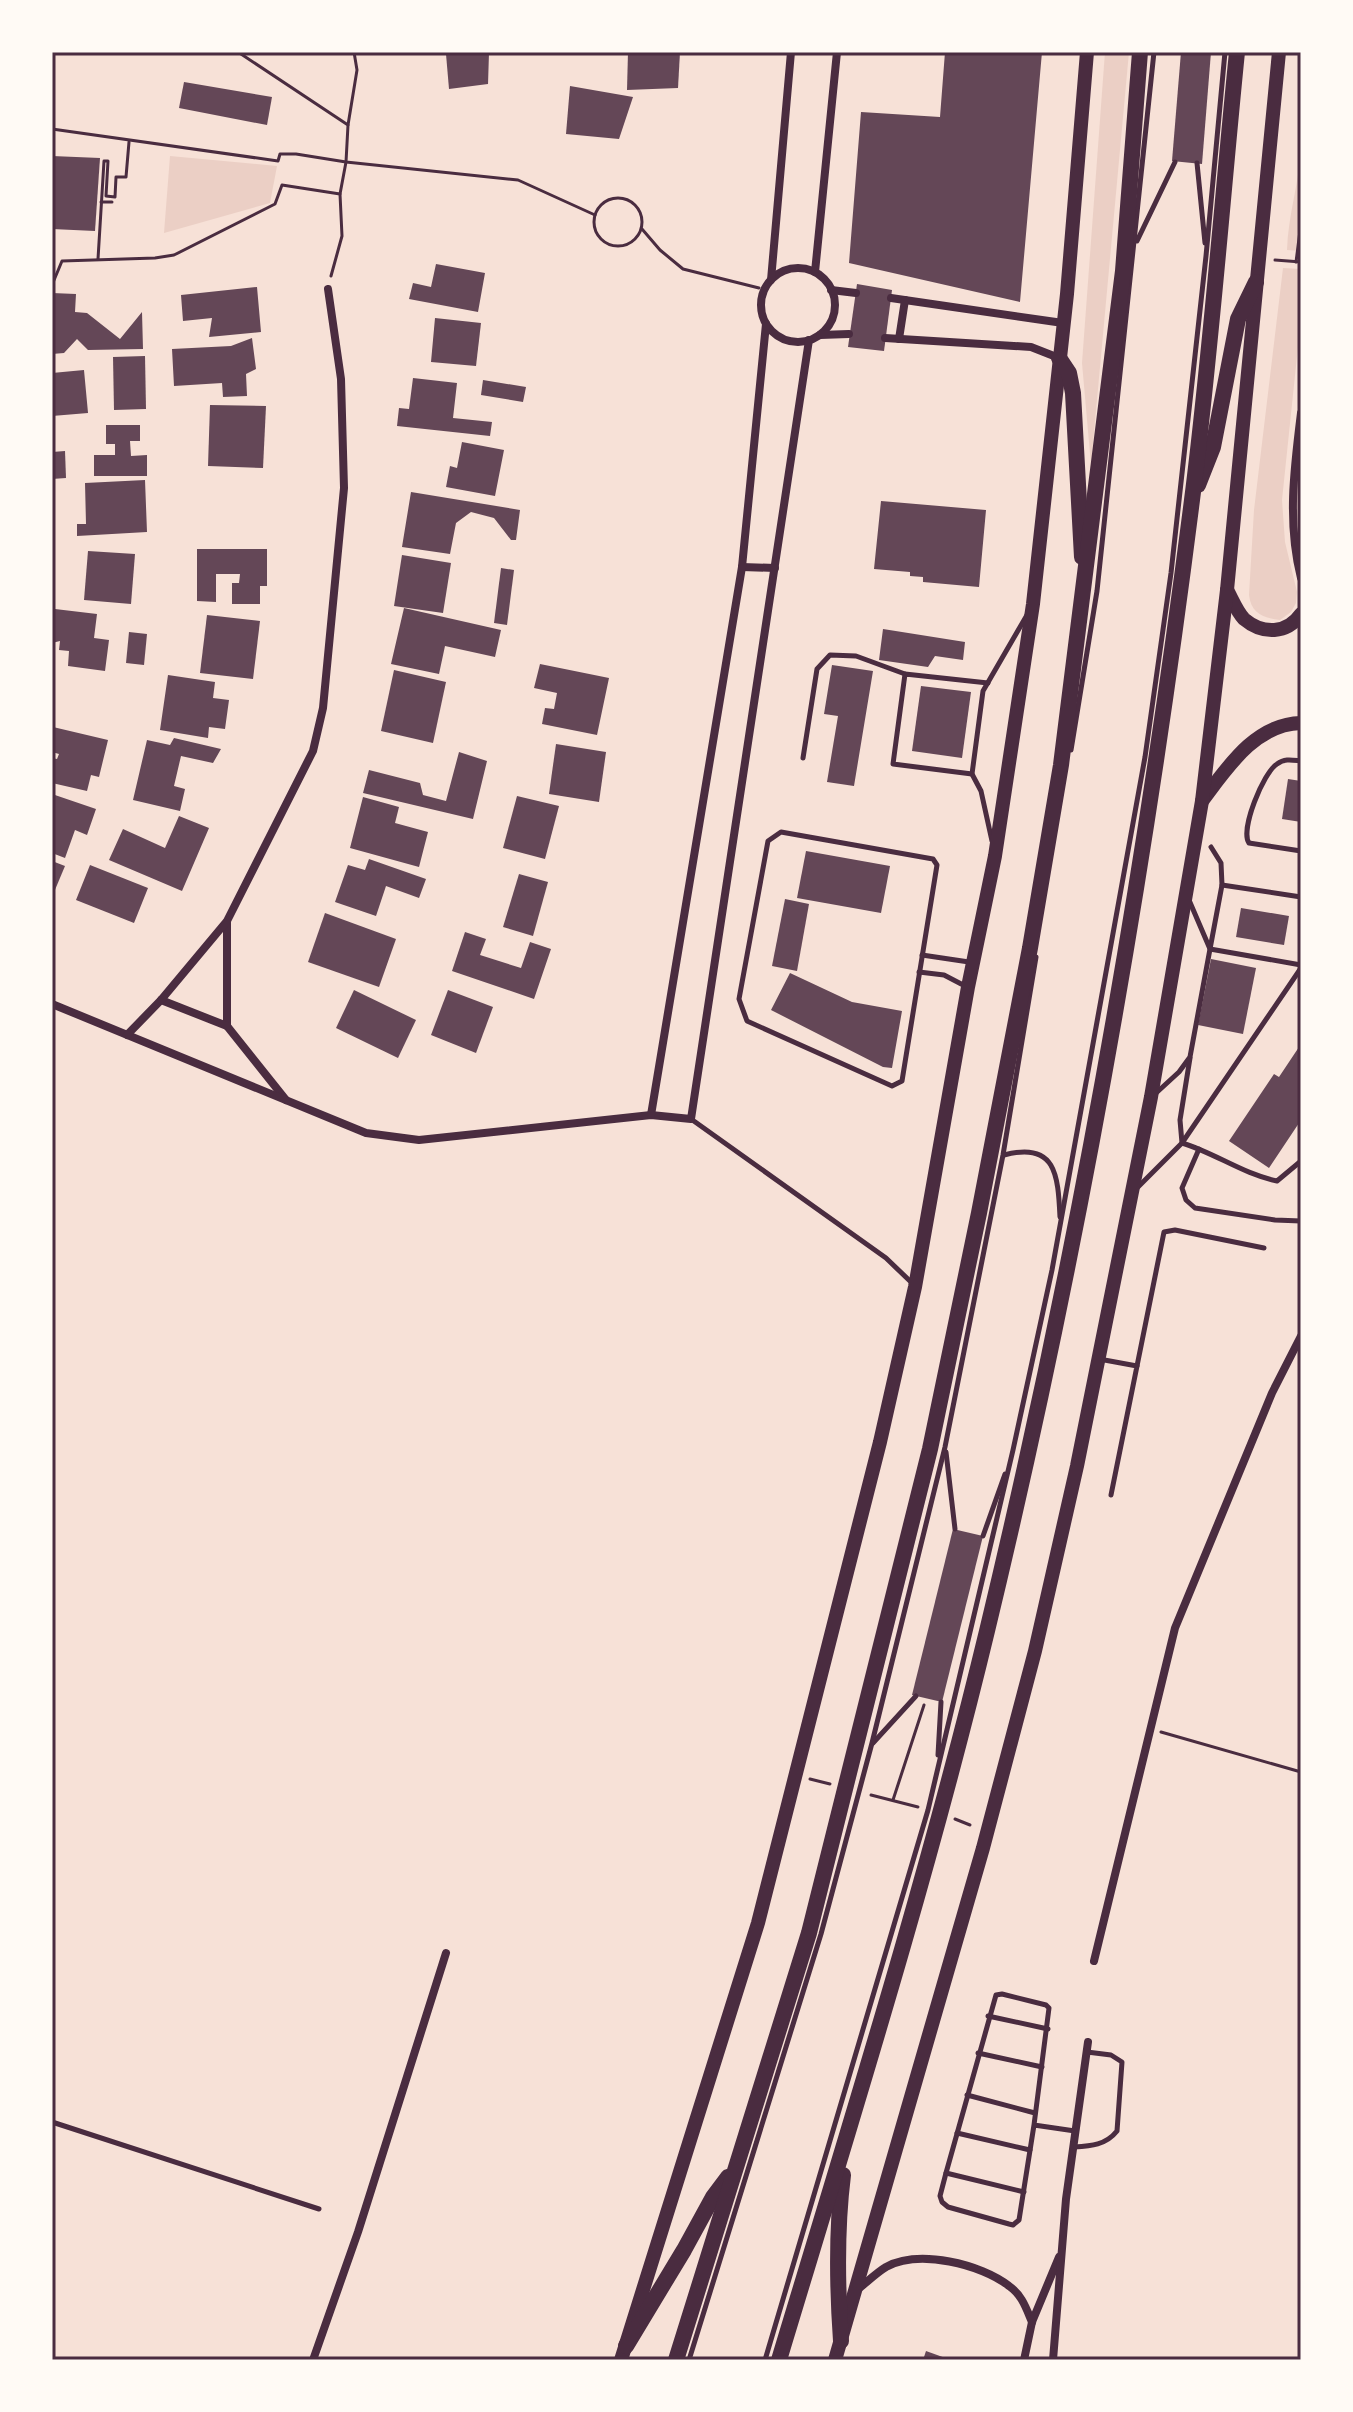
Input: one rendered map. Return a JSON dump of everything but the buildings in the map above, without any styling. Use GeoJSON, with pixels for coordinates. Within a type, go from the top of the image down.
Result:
{"type":"FeatureCollection","features":[{"type":"Feature","properties":{"kind":"highway"},"geometry":{"type":"LineString","coordinates":[[676,2360],[809,1933],[930,1449],[1030,948],[1061,765],[1123,271],[1140,52]]}},
{"type":"Feature","properties":{"kind":"highway"},"geometry":{"type":"LineString","coordinates":[[779,2360],[850,2126],[987,1631],[1068,1263],[1139,877],[1193,493],[1237,52]]}},
{"type":"Feature","properties":{"kind":"highway"},"geometry":{"type":"LineString","coordinates":[[1193,493],[1202,479],[1213,447],[1238,319],[1256,282]]}},
{"type":"Feature","properties":{"kind":"highway"},"geometry":{"type":"LineString","coordinates":[[1059,358],[1069,373],[1073,393],[1079,541],[1086,572]]}},
{"type":"Feature","properties":{"kind":"highway"},"geometry":{"type":"LineString","coordinates":[[841,2341],[836,2280],[838,2217],[850,2126]]}},
{"type":"Feature","properties":{"kind":"highway"},"geometry":{"type":"LineString","coordinates":[[623,2353],[713,2197],[736,2167]]}},
{"type":"Feature","properties":{"kind":"main road"},"geometry":{"type":"LineString","coordinates":[[623,2353],[758,1923],[880,1442],[915,1287],[968,987],[995,856],[1033,604],[1063,323],[1087,52]]}},
{"type":"Feature","properties":{"kind":"main road"},"geometry":{"type":"LineString","coordinates":[[835,2360],[983,1848],[1031,1666],[1077,1466],[1151,1097],[1202,801],[1227,590],[1279,52]]}},
{"type":"Feature","properties":{"kind":"main road"},"geometry":{"type":"LineString","coordinates":[[1227,590],[1242,617],[1264,629],[1276,631],[1289,627],[1301,614]]}},
{"type":"Feature","properties":{"kind":"main road"},"geometry":{"type":"LineString","coordinates":[[1202,801],[1233,760],[1264,733],[1278,726],[1301,723]]}},
{"type":"Feature","properties":{"kind":"street"},"geometry":{"type":"LineString","coordinates":[[771,280],[791,52]]}},
{"type":"Feature","properties":{"kind":"street"},"geometry":{"type":"LineString","coordinates":[[815,272],[837,52]]}},
{"type":"Feature","properties":{"kind":"street"},"geometry":{"type":"LineString","coordinates":[[651,1115],[742,567],[766,324],[761,301],[764,289],[780,272],[804,268],[815,272],[831,290],[834,299],[832,319],[820,335]]}},
{"type":"Feature","properties":{"kind":"street"},"geometry":{"type":"LineString","coordinates":[[127,1035],[161,1000],[227,921],[313,751],[323,708],[344,488],[341,379],[328,289]]}},
{"type":"Feature","properties":{"kind":"street"},"geometry":{"type":"LineString","coordinates":[[831,290],[856,293]]}},
{"type":"Feature","properties":{"kind":"street"},"geometry":{"type":"LineString","coordinates":[[891,298],[1063,323]]}},
{"type":"Feature","properties":{"kind":"street"},"geometry":{"type":"LineString","coordinates":[[899,339],[905,300]]}},
{"type":"Feature","properties":{"kind":"street"},"geometry":{"type":"LineString","coordinates":[[766,324],[785,340],[796,342],[820,335],[849,334]]}},
{"type":"Feature","properties":{"kind":"street"},"geometry":{"type":"LineString","coordinates":[[885,338],[1031,347],[1059,358]]}},
{"type":"Feature","properties":{"kind":"street"},"geometry":{"type":"LineString","coordinates":[[52,1004],[366,1133],[419,1140],[651,1115],[691,1119],[809,340]]}},
{"type":"Feature","properties":{"kind":"street"},"geometry":{"type":"LineString","coordinates":[[1301,420],[1291,504],[1301,578]]}},
{"type":"Feature","properties":{"kind":"street"},"geometry":{"type":"LineString","coordinates":[[742,567],[775,568]]}},
{"type":"Feature","properties":{"kind":"street"},"geometry":{"type":"LineString","coordinates":[[227,921],[227,1026]]}},
{"type":"Feature","properties":{"kind":"street"},"geometry":{"type":"LineString","coordinates":[[161,1000],[227,1026],[287,1101]]}},
{"type":"Feature","properties":{"kind":"street"},"geometry":{"type":"LineString","coordinates":[[1094,1961],[1175,1628],[1272,1393],[1301,1336]]}},
{"type":"Feature","properties":{"kind":"street"},"geometry":{"type":"LineString","coordinates":[[313,2360],[358,2232],[446,1953]]}},
{"type":"Feature","properties":{"kind":"street"},"geometry":{"type":"LineString","coordinates":[[1053,2360],[1073,2147],[1088,2042]]}},
{"type":"Feature","properties":{"kind":"street"},"geometry":{"type":"LineString","coordinates":[[1024,2360],[1032,2322],[1062,2249]]}},
{"type":"Feature","properties":{"kind":"street"},"geometry":{"type":"LineString","coordinates":[[856,2291],[887,2267],[912,2259],[942,2260],[990,2274],[1011,2287],[1024,2302],[1032,2322]]}},
{"type":"Feature","properties":{"kind":"lane"},"geometry":{"type":"LineString","coordinates":[[689,2360],[821,1934],[945,1447],[1003,1155],[1097,591],[1154,52]]}},
{"type":"Feature","properties":{"kind":"lane"},"geometry":{"type":"LineString","coordinates":[[765,2360],[922,1830],[1013,1450],[1060,1226],[1145,757],[1171,573],[1225,52]]}},
{"type":"Feature","properties":{"kind":"lane"},"geometry":{"type":"LineString","coordinates":[[1135,245],[1175,162]]}},
{"type":"Feature","properties":{"kind":"lane"},"geometry":{"type":"LineString","coordinates":[[1197,163],[1206,256]]}},
{"type":"Feature","properties":{"kind":"lane"},"geometry":{"type":"LineString","coordinates":[[995,856],[981,791],[972,774],[983,691],[1033,604]]}},
{"type":"Feature","properties":{"kind":"lane"},"geometry":{"type":"LineString","coordinates":[[803,758],[817,669],[830,655],[856,656],[905,674],[988,683]]}},
{"type":"Feature","properties":{"kind":"lane"},"geometry":{"type":"LineString","coordinates":[[905,674],[893,764],[972,774]]}},
{"type":"Feature","properties":{"kind":"lane"},"geometry":{"type":"LineString","coordinates":[[1301,761],[1287,759],[1275,765],[1262,782],[1245,833],[1249,843],[1301,851]]}},
{"type":"Feature","properties":{"kind":"lane"},"geometry":{"type":"LineString","coordinates":[[781,832],[933,859],[937,865],[919,972],[902,1081],[892,1086],[747,1021],[739,999],[768,841],[781,832]]}},
{"type":"Feature","properties":{"kind":"lane"},"geometry":{"type":"LineString","coordinates":[[1182,1143],[1180,1120],[1222,885],[1221,863],[1211,847]]}},
{"type":"Feature","properties":{"kind":"lane"},"geometry":{"type":"LineString","coordinates":[[1222,885],[1301,897]]}},
{"type":"Feature","properties":{"kind":"lane"},"geometry":{"type":"LineString","coordinates":[[1186,894],[1210,949]]}},
{"type":"Feature","properties":{"kind":"lane"},"geometry":{"type":"LineString","coordinates":[[1132,1193],[1182,1143],[1301,967],[1210,949]]}},
{"type":"Feature","properties":{"kind":"lane"},"geometry":{"type":"LineString","coordinates":[[922,955],[974,963]]}},
{"type":"Feature","properties":{"kind":"lane"},"geometry":{"type":"LineString","coordinates":[[919,972],[944,975],[968,987]]}},
{"type":"Feature","properties":{"kind":"lane"},"geometry":{"type":"LineString","coordinates":[[1151,1097],[1179,1072],[1190,1057]]}},
{"type":"Feature","properties":{"kind":"lane"},"geometry":{"type":"LineString","coordinates":[[691,1119],[886,1258],[915,1287]]}},
{"type":"Feature","properties":{"kind":"lane"},"geometry":{"type":"LineString","coordinates":[[1182,1143],[1199,1148],[1254,1176],[1277,1181],[1301,1161]]}},
{"type":"Feature","properties":{"kind":"lane"},"geometry":{"type":"LineString","coordinates":[[1199,1148],[1182,1188],[1186,1200],[1195,1208],[1301,1221]]}},
{"type":"Feature","properties":{"kind":"lane"},"geometry":{"type":"LineString","coordinates":[[1003,1155],[1023,1150],[1034,1152],[1048,1161],[1056,1173],[1059,1188],[1060,1226]]}},
{"type":"Feature","properties":{"kind":"lane"},"geometry":{"type":"LineString","coordinates":[[1111,1495],[1164,1232],[1175,1230],[1264,1248]]}},
{"type":"Feature","properties":{"kind":"lane"},"geometry":{"type":"LineString","coordinates":[[1098,1358],[1137,1366]]}},
{"type":"Feature","properties":{"kind":"lane"},"geometry":{"type":"LineString","coordinates":[[945,1447],[955,1529]]}},
{"type":"Feature","properties":{"kind":"lane"},"geometry":{"type":"LineString","coordinates":[[983,1536],[1013,1450]]}},
{"type":"Feature","properties":{"kind":"lane"},"geometry":{"type":"LineString","coordinates":[[872,1743],[916,1696]]}},
{"type":"Feature","properties":{"kind":"lane"},"geometry":{"type":"LineString","coordinates":[[937,1768],[941,1702]]}},
{"type":"Feature","properties":{"kind":"lane"},"geometry":{"type":"LineString","coordinates":[[996,1995],[1046,2005],[1049,2008],[1048,2029],[1019,2220],[1013,2225],[948,2207],[940,2196],[996,1995]]}},
{"type":"Feature","properties":{"kind":"lane"},"geometry":{"type":"LineString","coordinates":[[988,2016],[1048,2029]]}},
{"type":"Feature","properties":{"kind":"lane"},"geometry":{"type":"LineString","coordinates":[[1073,2147],[1110,2140],[1117,2131],[1122,2062],[1111,2055],[1086,2052]]}},
{"type":"Feature","properties":{"kind":"lane"},"geometry":{"type":"LineString","coordinates":[[978,2053],[1042,2067]]}},
{"type":"Feature","properties":{"kind":"lane"},"geometry":{"type":"LineString","coordinates":[[967,2095],[1035,2113]]}},
{"type":"Feature","properties":{"kind":"lane"},"geometry":{"type":"LineString","coordinates":[[52,2122],[319,2209]]}},
{"type":"Feature","properties":{"kind":"lane"},"geometry":{"type":"LineString","coordinates":[[1034,2125],[1075,2131]]}},
{"type":"Feature","properties":{"kind":"lane"},"geometry":{"type":"LineString","coordinates":[[957,2133],[1030,2150]]}},
{"type":"Feature","properties":{"kind":"lane"},"geometry":{"type":"LineString","coordinates":[[946,2173],[1024,2192]]}},
{"type":"Feature","properties":{"kind":"path"},"geometry":{"type":"LineString","coordinates":[[238,52],[348,125]]}},
{"type":"Feature","properties":{"kind":"path"},"geometry":{"type":"LineString","coordinates":[[328,289],[342,236],[340,194],[357,70],[354,52]]}},
{"type":"Feature","properties":{"kind":"path"},"geometry":{"type":"LineString","coordinates":[[52,129],[278,161],[280,154],[296,154],[518,180],[595,215]]}},
{"type":"Feature","properties":{"kind":"path"},"geometry":{"type":"LineString","coordinates":[[98,259],[104,161],[108,161],[106,196],[115,197],[116,177],[126,177],[129,140]]}},
{"type":"Feature","properties":{"kind":"path"},"geometry":{"type":"LineString","coordinates":[[52,285],[62,261],[174,255],[275,204],[282,185],[340,194]]}},
{"type":"Feature","properties":{"kind":"path"},"geometry":{"type":"LineString","coordinates":[[642,229],[633,242],[619,247],[611,246],[598,237],[595,215],[605,201],[621,197],[636,205],[642,229],[660,250],[683,269],[764,289]]}},
{"type":"Feature","properties":{"kind":"path"},"geometry":{"type":"LineString","coordinates":[[101,202],[112,202]]}},
{"type":"Feature","properties":{"kind":"path"},"geometry":{"type":"LineString","coordinates":[[1259,258],[1299,262],[1301,223]]}},
{"type":"Feature","properties":{"kind":"path"},"geometry":{"type":"LineString","coordinates":[[893,1800],[927,1699]]}},
{"type":"Feature","properties":{"kind":"path"},"geometry":{"type":"LineString","coordinates":[[1150,1729],[1301,1772]]}},
{"type":"Feature","properties":{"kind":"path"},"geometry":{"type":"LineString","coordinates":[[809,1779],[834,1784]]}},
{"type":"Feature","properties":{"kind":"path"},"geometry":{"type":"LineString","coordinates":[[865,1793],[918,1807]]}},
{"type":"Feature","properties":{"kind":"path"},"geometry":{"type":"LineString","coordinates":[[947,1816],[970,1825]]}},
{"type":"Feature","properties":{"kind":"shaded area"},"geometry":{"type":"Polygon","coordinates":[[[1105,52],[1129,52],[1091,465],[1082,363],[1105,52]]]}},
{"type":"Feature","properties":{"kind":"shaded area"},"geometry":{"type":"Polygon","coordinates":[[[1301,149],[1301,251],[1287,250],[1301,149]]]}},
{"type":"Feature","properties":{"kind":"shaded area"},"geometry":{"type":"Polygon","coordinates":[[[170,156],[277,166],[270,203],[164,233],[170,156]]]}},
{"type":"Feature","properties":{"kind":"shaded area"},"geometry":{"type":"Polygon","coordinates":[[[1283,268],[1301,269],[1301,318],[1282,500],[1285,542],[1297,592],[1291,612],[1280,620],[1259,614],[1252,606],[1249,595],[1254,510],[1283,268]]]}}]}
